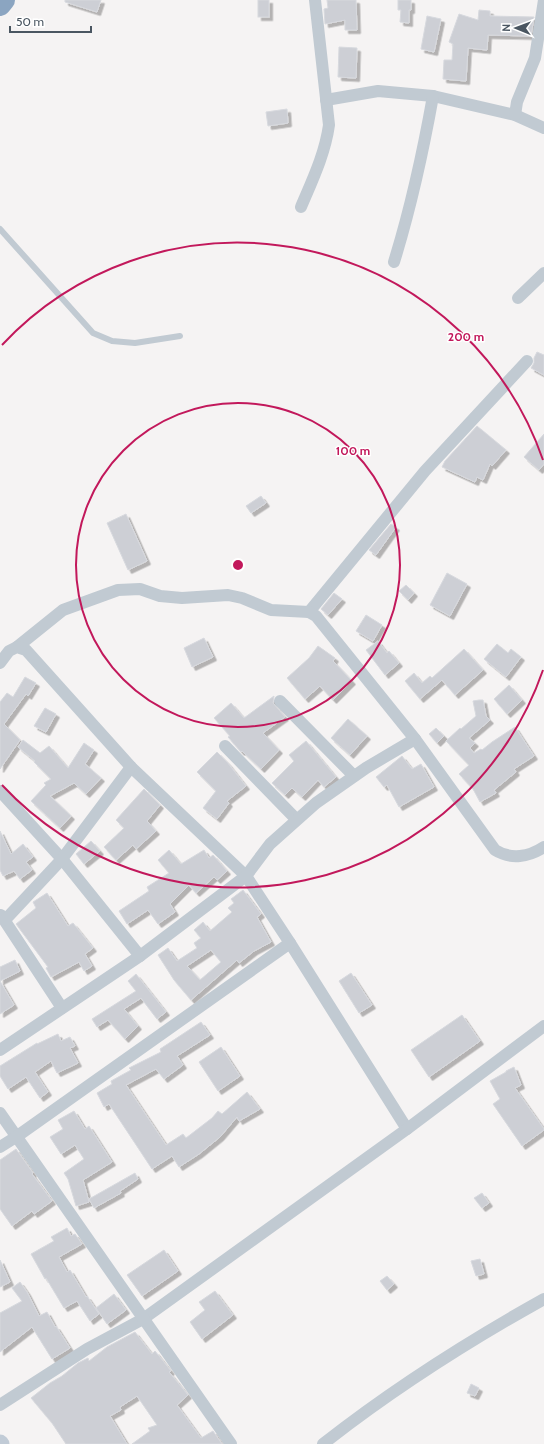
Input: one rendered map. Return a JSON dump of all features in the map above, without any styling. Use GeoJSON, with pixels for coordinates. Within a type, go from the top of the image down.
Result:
{"type":"FeatureCollection","features":[{"type":"Feature","properties":{"kind":"highway"},"geometry":{"type":"LineString","coordinates":[[0,6],[4,0]]}},
{"type":"Feature","properties":{"kind":"street"},"geometry":{"type":"LineString","coordinates":[[302,207],[316,173],[327,138],[329,125],[315,0]]}},
{"type":"Feature","properties":{"kind":"street"},"geometry":{"type":"LineString","coordinates":[[515,115],[517,102],[535,58],[544,0]]}},
{"type":"Feature","properties":{"kind":"street"},"geometry":{"type":"LineString","coordinates":[[326,100],[378,91],[433,96],[515,115],[544,128]]}},
{"type":"Feature","properties":{"kind":"street"},"geometry":{"type":"LineString","coordinates":[[394,262],[419,167],[433,96]]}},
{"type":"Feature","properties":{"kind":"street"},"geometry":{"type":"LineString","coordinates":[[518,298],[544,273]]}},
{"type":"Feature","properties":{"kind":"street"},"geometry":{"type":"LineString","coordinates":[[308,612],[425,471],[527,361]]}},
{"type":"Feature","properties":{"kind":"street"},"geometry":{"type":"LineString","coordinates":[[0,663],[9,651],[17,647],[63,610],[118,590],[140,589],[160,596],[182,598],[228,595],[242,598],[271,610],[308,612],[316,616],[415,739],[495,850],[514,857],[536,852],[544,847]]}},
{"type":"Feature","properties":{"kind":"street"},"geometry":{"type":"LineString","coordinates":[[17,647],[26,650],[130,767],[246,876],[407,1129]]}},
{"type":"Feature","properties":{"kind":"street"},"geometry":{"type":"LineString","coordinates":[[280,701],[354,776]]}},
{"type":"Feature","properties":{"kind":"street"},"geometry":{"type":"LineString","coordinates":[[0,1050],[140,956],[246,876],[270,844],[296,819],[316,803],[354,776],[415,739]]}},
{"type":"Feature","properties":{"kind":"street"},"geometry":{"type":"LineString","coordinates":[[225,746],[296,819]]}},
{"type":"Feature","properties":{"kind":"street"},"geometry":{"type":"LineString","coordinates":[[62,1008],[2,917],[62,859],[130,767]]}},
{"type":"Feature","properties":{"kind":"street"},"geometry":{"type":"LineString","coordinates":[[0,791],[62,859],[140,956]]}},
{"type":"Feature","properties":{"kind":"street"},"geometry":{"type":"LineString","coordinates":[[0,1147],[290,943]]}},
{"type":"Feature","properties":{"kind":"street"},"geometry":{"type":"LineString","coordinates":[[0,1405],[87,1349],[143,1319],[407,1129],[544,1026]]}},
{"type":"Feature","properties":{"kind":"street"},"geometry":{"type":"LineString","coordinates":[[0,1113],[231,1444]]}},
{"type":"Feature","properties":{"kind":"street"},"geometry":{"type":"LineString","coordinates":[[323,1444],[382,1399],[452,1352],[544,1299]]}},
{"type":"Feature","properties":{"kind":"lane"},"geometry":{"type":"LineString","coordinates":[[0,229],[93,333],[112,341],[135,343],[180,336]]}},
{"type":"Feature","properties":{"kind":"building"},"geometry":{"type":"Polygon","coordinates":[[[65,0],[101,0],[97,12],[65,2],[65,0]]]}},
{"type":"Feature","properties":{"kind":"building"},"geometry":{"type":"Polygon","coordinates":[[[258,0],[269,0],[269,17],[258,17],[258,0]]]}},
{"type":"Feature","properties":{"kind":"building"},"geometry":{"type":"Polygon","coordinates":[[[327,0],[356,0],[357,30],[345,30],[345,20],[325,24],[324,9],[328,8],[327,0]]]}},
{"type":"Feature","properties":{"kind":"building"},"geometry":{"type":"Polygon","coordinates":[[[398,0],[411,0],[409,23],[400,22],[401,10],[398,10],[398,0]]]}},
{"type":"Feature","properties":{"kind":"building"},"geometry":{"type":"Polygon","coordinates":[[[479,10],[490,11],[490,16],[534,17],[531,36],[488,35],[487,50],[468,48],[466,81],[443,79],[444,60],[452,60],[453,44],[449,42],[459,14],[478,20],[479,10]]]}},
{"type":"Feature","properties":{"kind":"building"},"geometry":{"type":"Polygon","coordinates":[[[427,16],[441,19],[434,52],[421,49],[427,16]]]}},
{"type":"Feature","properties":{"kind":"building"},"geometry":{"type":"Polygon","coordinates":[[[339,47],[357,48],[356,78],[338,77],[339,47]]]}},
{"type":"Feature","properties":{"kind":"building"},"geometry":{"type":"Polygon","coordinates":[[[287,109],[288,123],[268,126],[266,112],[287,109]]]}},
{"type":"Feature","properties":{"kind":"building"},"geometry":{"type":"Polygon","coordinates":[[[537,352],[544,355],[544,375],[531,368],[537,352]]]}},
{"type":"Feature","properties":{"kind":"building"},"geometry":{"type":"Polygon","coordinates":[[[477,426],[506,450],[492,466],[490,464],[483,480],[477,477],[475,482],[442,467],[445,461],[477,426]]]}},
{"type":"Feature","properties":{"kind":"building"},"geometry":{"type":"Polygon","coordinates":[[[544,434],[544,464],[539,470],[524,457],[544,434]]]}},
{"type":"Feature","properties":{"kind":"building"},"geometry":{"type":"Polygon","coordinates":[[[261,496],[266,503],[251,513],[246,506],[261,496]]]}},
{"type":"Feature","properties":{"kind":"building"},"geometry":{"type":"Polygon","coordinates":[[[126,514],[147,561],[128,570],[107,523],[126,514]]]}},
{"type":"Feature","properties":{"kind":"building"},"geometry":{"type":"Polygon","coordinates":[[[391,524],[396,527],[376,555],[369,550],[391,524]]]}},
{"type":"Feature","properties":{"kind":"building"},"geometry":{"type":"Polygon","coordinates":[[[447,573],[467,584],[450,616],[430,605],[447,573]]]}},
{"type":"Feature","properties":{"kind":"building"},"geometry":{"type":"Polygon","coordinates":[[[406,585],[414,593],[408,600],[399,591],[406,585]]]}},
{"type":"Feature","properties":{"kind":"building"},"geometry":{"type":"Polygon","coordinates":[[[334,593],[342,599],[328,615],[321,609],[334,593]]]}},
{"type":"Feature","properties":{"kind":"building"},"geometry":{"type":"Polygon","coordinates":[[[366,615],[382,625],[373,641],[356,631],[366,615]]]}},
{"type":"Feature","properties":{"kind":"building"},"geometry":{"type":"Polygon","coordinates":[[[204,638],[213,657],[192,667],[184,648],[204,638]]]}},
{"type":"Feature","properties":{"kind":"building"},"geometry":{"type":"Polygon","coordinates":[[[378,641],[387,653],[389,651],[399,663],[385,675],[366,650],[378,641]]]}},
{"type":"Feature","properties":{"kind":"building"},"geometry":{"type":"Polygon","coordinates":[[[497,644],[508,653],[511,649],[521,657],[506,677],[484,659],[497,644]]]}},
{"type":"Feature","properties":{"kind":"building"},"geometry":{"type":"Polygon","coordinates":[[[318,646],[335,658],[333,661],[352,681],[333,700],[320,686],[305,699],[287,678],[309,658],[318,646]]]}},
{"type":"Feature","properties":{"kind":"building"},"geometry":{"type":"Polygon","coordinates":[[[464,649],[483,670],[455,695],[442,680],[420,699],[405,681],[414,673],[422,683],[430,676],[432,678],[464,649]]]}},
{"type":"Feature","properties":{"kind":"building"},"geometry":{"type":"Polygon","coordinates":[[[25,677],[36,683],[28,696],[26,694],[4,724],[20,740],[0,769],[0,702],[7,693],[13,697],[25,677]]]}},
{"type":"Feature","properties":{"kind":"building"},"geometry":{"type":"Polygon","coordinates":[[[509,685],[522,700],[507,714],[494,699],[509,685]]]}},
{"type":"Feature","properties":{"kind":"building"},"geometry":{"type":"Polygon","coordinates":[[[274,696],[273,703],[285,717],[263,733],[279,750],[261,769],[242,751],[241,752],[228,737],[230,736],[214,718],[231,703],[244,718],[274,696]]]}},
{"type":"Feature","properties":{"kind":"building"},"geometry":{"type":"Polygon","coordinates":[[[483,700],[486,716],[490,720],[469,738],[475,743],[470,748],[474,753],[481,749],[482,750],[515,727],[534,756],[514,769],[516,772],[494,790],[496,793],[480,802],[473,789],[459,774],[469,765],[446,741],[476,716],[473,701],[483,700]]]}},
{"type":"Feature","properties":{"kind":"building"},"geometry":{"type":"Polygon","coordinates":[[[45,708],[56,714],[46,732],[34,726],[45,708]]]}},
{"type":"Feature","properties":{"kind":"building"},"geometry":{"type":"Polygon","coordinates":[[[348,719],[367,736],[350,755],[331,738],[348,719]]]}},
{"type":"Feature","properties":{"kind":"building"},"geometry":{"type":"Polygon","coordinates":[[[436,728],[444,736],[437,743],[429,734],[436,728]]]}},
{"type":"Feature","properties":{"kind":"building"},"geometry":{"type":"Polygon","coordinates":[[[23,740],[40,753],[49,746],[68,768],[84,743],[94,750],[85,764],[101,778],[86,794],[74,783],[50,796],[71,816],[60,828],[31,801],[46,785],[44,783],[51,779],[34,762],[35,761],[18,747],[23,740]]]}},
{"type":"Feature","properties":{"kind":"building"},"geometry":{"type":"Polygon","coordinates":[[[306,741],[336,777],[324,787],[318,780],[302,797],[292,788],[285,795],[272,783],[294,761],[289,755],[306,741]]]}},
{"type":"Feature","properties":{"kind":"building"},"geometry":{"type":"Polygon","coordinates":[[[217,752],[246,786],[227,801],[229,803],[217,819],[203,808],[216,791],[197,772],[217,752]]]}},
{"type":"Feature","properties":{"kind":"building"},"geometry":{"type":"Polygon","coordinates":[[[402,756],[412,769],[421,764],[434,787],[399,807],[387,785],[384,787],[376,777],[402,756]]]}},
{"type":"Feature","properties":{"kind":"building"},"geometry":{"type":"Polygon","coordinates":[[[144,789],[160,805],[147,821],[156,831],[136,849],[133,845],[116,860],[104,847],[124,828],[116,820],[144,789]]]}},
{"type":"Feature","properties":{"kind":"building"},"geometry":{"type":"Polygon","coordinates":[[[0,831],[11,854],[23,844],[33,857],[26,862],[32,870],[20,879],[14,871],[3,876],[0,870],[0,831]]]}},
{"type":"Feature","properties":{"kind":"building"},"geometry":{"type":"Polygon","coordinates":[[[91,841],[100,851],[84,864],[76,854],[91,841]]]}},
{"type":"Feature","properties":{"kind":"building"},"geometry":{"type":"Polygon","coordinates":[[[169,850],[181,864],[204,850],[209,858],[213,855],[227,871],[217,880],[214,877],[196,893],[189,885],[170,904],[175,912],[158,924],[148,910],[127,924],[119,911],[149,891],[147,887],[169,873],[158,860],[169,850]]]}},
{"type":"Feature","properties":{"kind":"building"},"geometry":{"type":"Polygon","coordinates":[[[243,890],[261,914],[257,917],[271,942],[254,951],[239,963],[237,960],[191,1000],[174,980],[158,955],[168,948],[177,961],[197,948],[194,943],[201,938],[194,930],[203,922],[210,931],[232,912],[228,908],[234,903],[231,899],[243,890]],[[211,950],[187,966],[200,980],[221,962],[211,950]]]}},
{"type":"Feature","properties":{"kind":"building"},"geometry":{"type":"Polygon","coordinates":[[[47,893],[68,926],[73,923],[93,948],[85,954],[92,966],[84,971],[79,962],[51,977],[46,968],[48,967],[16,924],[36,908],[33,902],[47,893]]]}},
{"type":"Feature","properties":{"kind":"building"},"geometry":{"type":"Polygon","coordinates":[[[15,960],[20,971],[0,981],[0,967],[15,960]]]}},
{"type":"Feature","properties":{"kind":"building"},"geometry":{"type":"Polygon","coordinates":[[[351,973],[372,1005],[359,1013],[339,981],[351,973]]]}},
{"type":"Feature","properties":{"kind":"building"},"geometry":{"type":"Polygon","coordinates":[[[136,974],[166,1012],[157,1019],[141,998],[124,1009],[138,1026],[125,1039],[108,1020],[97,1027],[92,1019],[136,991],[128,981],[136,974]]]}},
{"type":"Feature","properties":{"kind":"building"},"geometry":{"type":"Polygon","coordinates":[[[0,981],[14,1005],[0,1014],[0,981]]]}},
{"type":"Feature","properties":{"kind":"building"},"geometry":{"type":"Polygon","coordinates":[[[462,1015],[480,1041],[429,1077],[411,1050],[462,1015]]]}},
{"type":"Feature","properties":{"kind":"building"},"geometry":{"type":"Polygon","coordinates":[[[201,1022],[210,1035],[177,1056],[183,1065],[164,1079],[156,1069],[126,1085],[166,1145],[183,1134],[186,1138],[212,1118],[218,1111],[222,1114],[247,1092],[260,1109],[239,1121],[237,1117],[220,1137],[199,1154],[179,1167],[172,1156],[152,1169],[109,1104],[104,1107],[97,1093],[112,1084],[111,1081],[131,1070],[129,1068],[161,1052],[160,1049],[201,1022]]]}},
{"type":"Feature","properties":{"kind":"building"},"geometry":{"type":"Polygon","coordinates":[[[58,1034],[61,1041],[70,1037],[75,1046],[70,1048],[78,1063],[57,1073],[51,1061],[35,1072],[48,1092],[40,1098],[26,1077],[8,1089],[0,1076],[0,1066],[37,1043],[58,1034]]]}},
{"type":"Feature","properties":{"kind":"building"},"geometry":{"type":"Polygon","coordinates":[[[221,1047],[240,1076],[218,1091],[199,1062],[221,1047]]]}},
{"type":"Feature","properties":{"kind":"building"},"geometry":{"type":"Polygon","coordinates":[[[514,1067],[521,1085],[515,1088],[544,1129],[522,1146],[493,1104],[500,1099],[490,1081],[514,1067]]]}},
{"type":"Feature","properties":{"kind":"building"},"geometry":{"type":"Polygon","coordinates":[[[74,1111],[85,1129],[89,1126],[112,1162],[83,1180],[89,1202],[76,1206],[68,1179],[64,1173],[84,1159],[75,1145],[61,1154],[50,1137],[63,1129],[58,1120],[74,1111]]]}},
{"type":"Feature","properties":{"kind":"building"},"geometry":{"type":"Polygon","coordinates":[[[16,1149],[52,1201],[34,1214],[32,1211],[12,1226],[0,1209],[0,1160],[16,1149]]]}},
{"type":"Feature","properties":{"kind":"building"},"geometry":{"type":"Polygon","coordinates":[[[135,1173],[138,1179],[120,1191],[121,1193],[94,1208],[89,1199],[135,1173]]]}},
{"type":"Feature","properties":{"kind":"building"},"geometry":{"type":"Polygon","coordinates":[[[482,1193],[489,1203],[482,1208],[474,1198],[482,1193]]]}},
{"type":"Feature","properties":{"kind":"building"},"geometry":{"type":"Polygon","coordinates":[[[67,1228],[71,1236],[75,1234],[82,1244],[59,1257],[67,1272],[70,1270],[86,1297],[87,1296],[99,1314],[90,1321],[77,1301],[64,1308],[31,1254],[54,1241],[51,1237],[67,1228]]]}},
{"type":"Feature","properties":{"kind":"building"},"geometry":{"type":"Polygon","coordinates":[[[164,1250],[178,1271],[142,1296],[127,1275],[164,1250]]]}},
{"type":"Feature","properties":{"kind":"building"},"geometry":{"type":"Polygon","coordinates":[[[480,1259],[484,1274],[476,1276],[471,1261],[480,1259]]]}},
{"type":"Feature","properties":{"kind":"building"},"geometry":{"type":"Polygon","coordinates":[[[0,1260],[10,1282],[0,1287],[0,1260]]]}},
{"type":"Feature","properties":{"kind":"building"},"geometry":{"type":"Polygon","coordinates":[[[387,1276],[394,1284],[387,1290],[380,1281],[387,1276]]]}},
{"type":"Feature","properties":{"kind":"building"},"geometry":{"type":"Polygon","coordinates":[[[20,1282],[27,1292],[39,1316],[47,1312],[55,1327],[56,1326],[70,1348],[52,1359],[32,1327],[0,1352],[0,1313],[22,1301],[12,1288],[20,1282]]]}},
{"type":"Feature","properties":{"kind":"building"},"geometry":{"type":"Polygon","coordinates":[[[215,1291],[233,1315],[202,1339],[190,1322],[205,1310],[199,1302],[215,1291]]]}},
{"type":"Feature","properties":{"kind":"building"},"geometry":{"type":"Polygon","coordinates":[[[114,1294],[126,1310],[107,1324],[96,1308],[114,1294]]]}},
{"type":"Feature","properties":{"kind":"building"},"geometry":{"type":"Polygon","coordinates":[[[135,1332],[152,1354],[155,1351],[171,1371],[169,1372],[188,1395],[177,1405],[201,1438],[213,1431],[222,1444],[132,1444],[150,1431],[148,1428],[157,1425],[137,1396],[120,1407],[121,1410],[110,1416],[127,1444],[66,1444],[52,1423],[31,1398],[78,1363],[88,1358],[89,1361],[107,1347],[135,1332]]]}},
{"type":"Feature","properties":{"kind":"building"},"geometry":{"type":"Polygon","coordinates":[[[471,1384],[479,1388],[475,1396],[467,1393],[471,1384]]]}}]}
